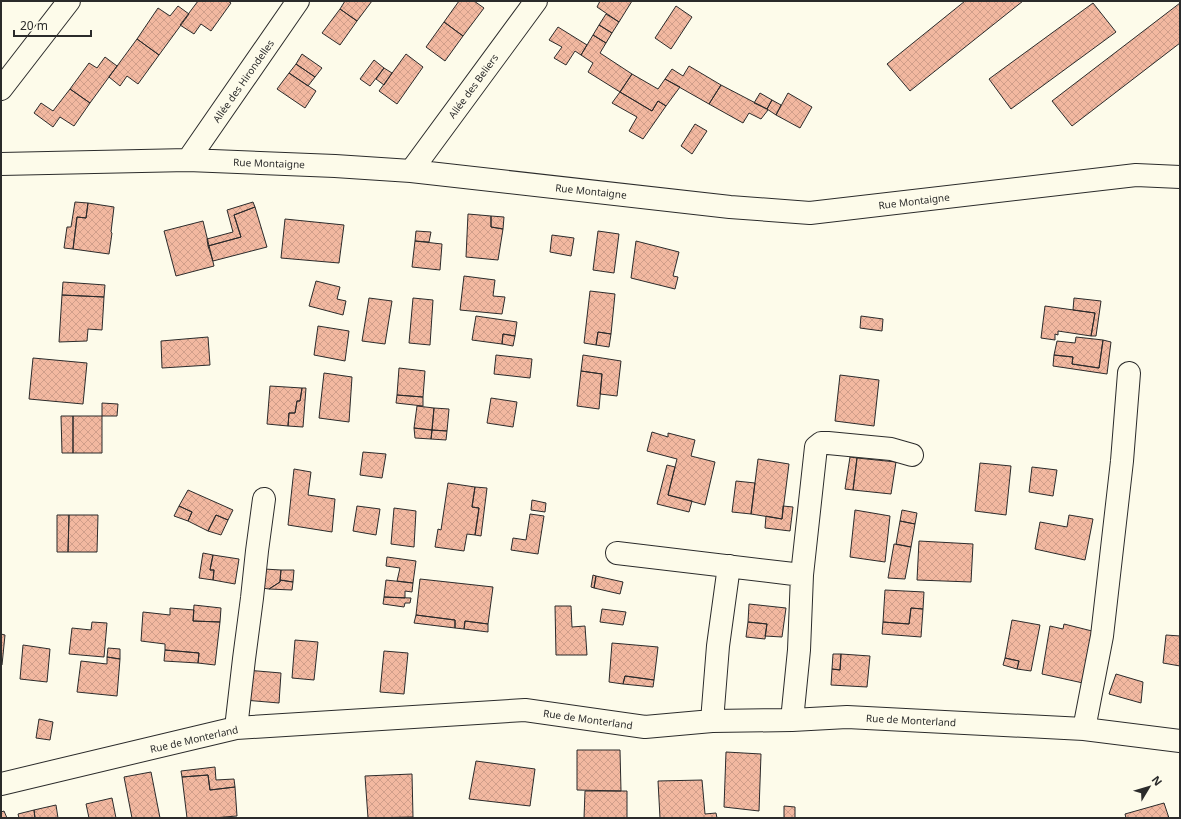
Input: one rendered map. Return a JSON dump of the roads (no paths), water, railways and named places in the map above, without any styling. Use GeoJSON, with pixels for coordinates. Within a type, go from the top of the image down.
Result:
{"type":"FeatureCollection","features":[{"type":"Feature","properties":{"kind":"street"},"geometry":{"type":"LineString","coordinates":[[1,89],[69,1]]}},
{"type":"Feature","properties":{"kind":"street","name":"Allée des Hirondelles"},"geometry":{"type":"LineString","coordinates":[[188,160],[298,1]]}},
{"type":"Feature","properties":{"kind":"street","name":"Allée des Beliers"},"geometry":{"type":"LineString","coordinates":[[411,171],[536,1]]}},
{"type":"Feature","properties":{"kind":"street","name":"Rue Montaigne"},"geometry":{"type":"LineString","coordinates":[[1,164],[188,160],[336,166],[411,171],[730,207],[810,213],[1136,175],[1180,177]]}},
{"type":"Feature","properties":{"kind":"street"},"geometry":{"type":"LineString","coordinates":[[1084,729],[1102,636],[1122,461],[1129,373]]}},
{"type":"Feature","properties":{"kind":"street"},"geometry":{"type":"LineString","coordinates":[[792,720],[799,650],[802,575],[816,447],[821,443],[828,443],[891,449],[912,455]]}},
{"type":"Feature","properties":{"kind":"street"},"geometry":{"type":"LineString","coordinates":[[236,728],[252,598],[256,551],[264,499]]}},
{"type":"Feature","properties":{"kind":"street"},"geometry":{"type":"LineString","coordinates":[[617,553],[802,575]]}},
{"type":"Feature","properties":{"kind":"street"},"geometry":{"type":"LineString","coordinates":[[712,721],[718,646],[729,566]]}},
{"type":"Feature","properties":{"kind":"street","name":"Rue de Monterland"},"geometry":{"type":"LineString","coordinates":[[1,784],[236,728],[525,710],[645,727],[712,721],[792,720],[847,717],[1084,729],[1180,741]]}}]}
